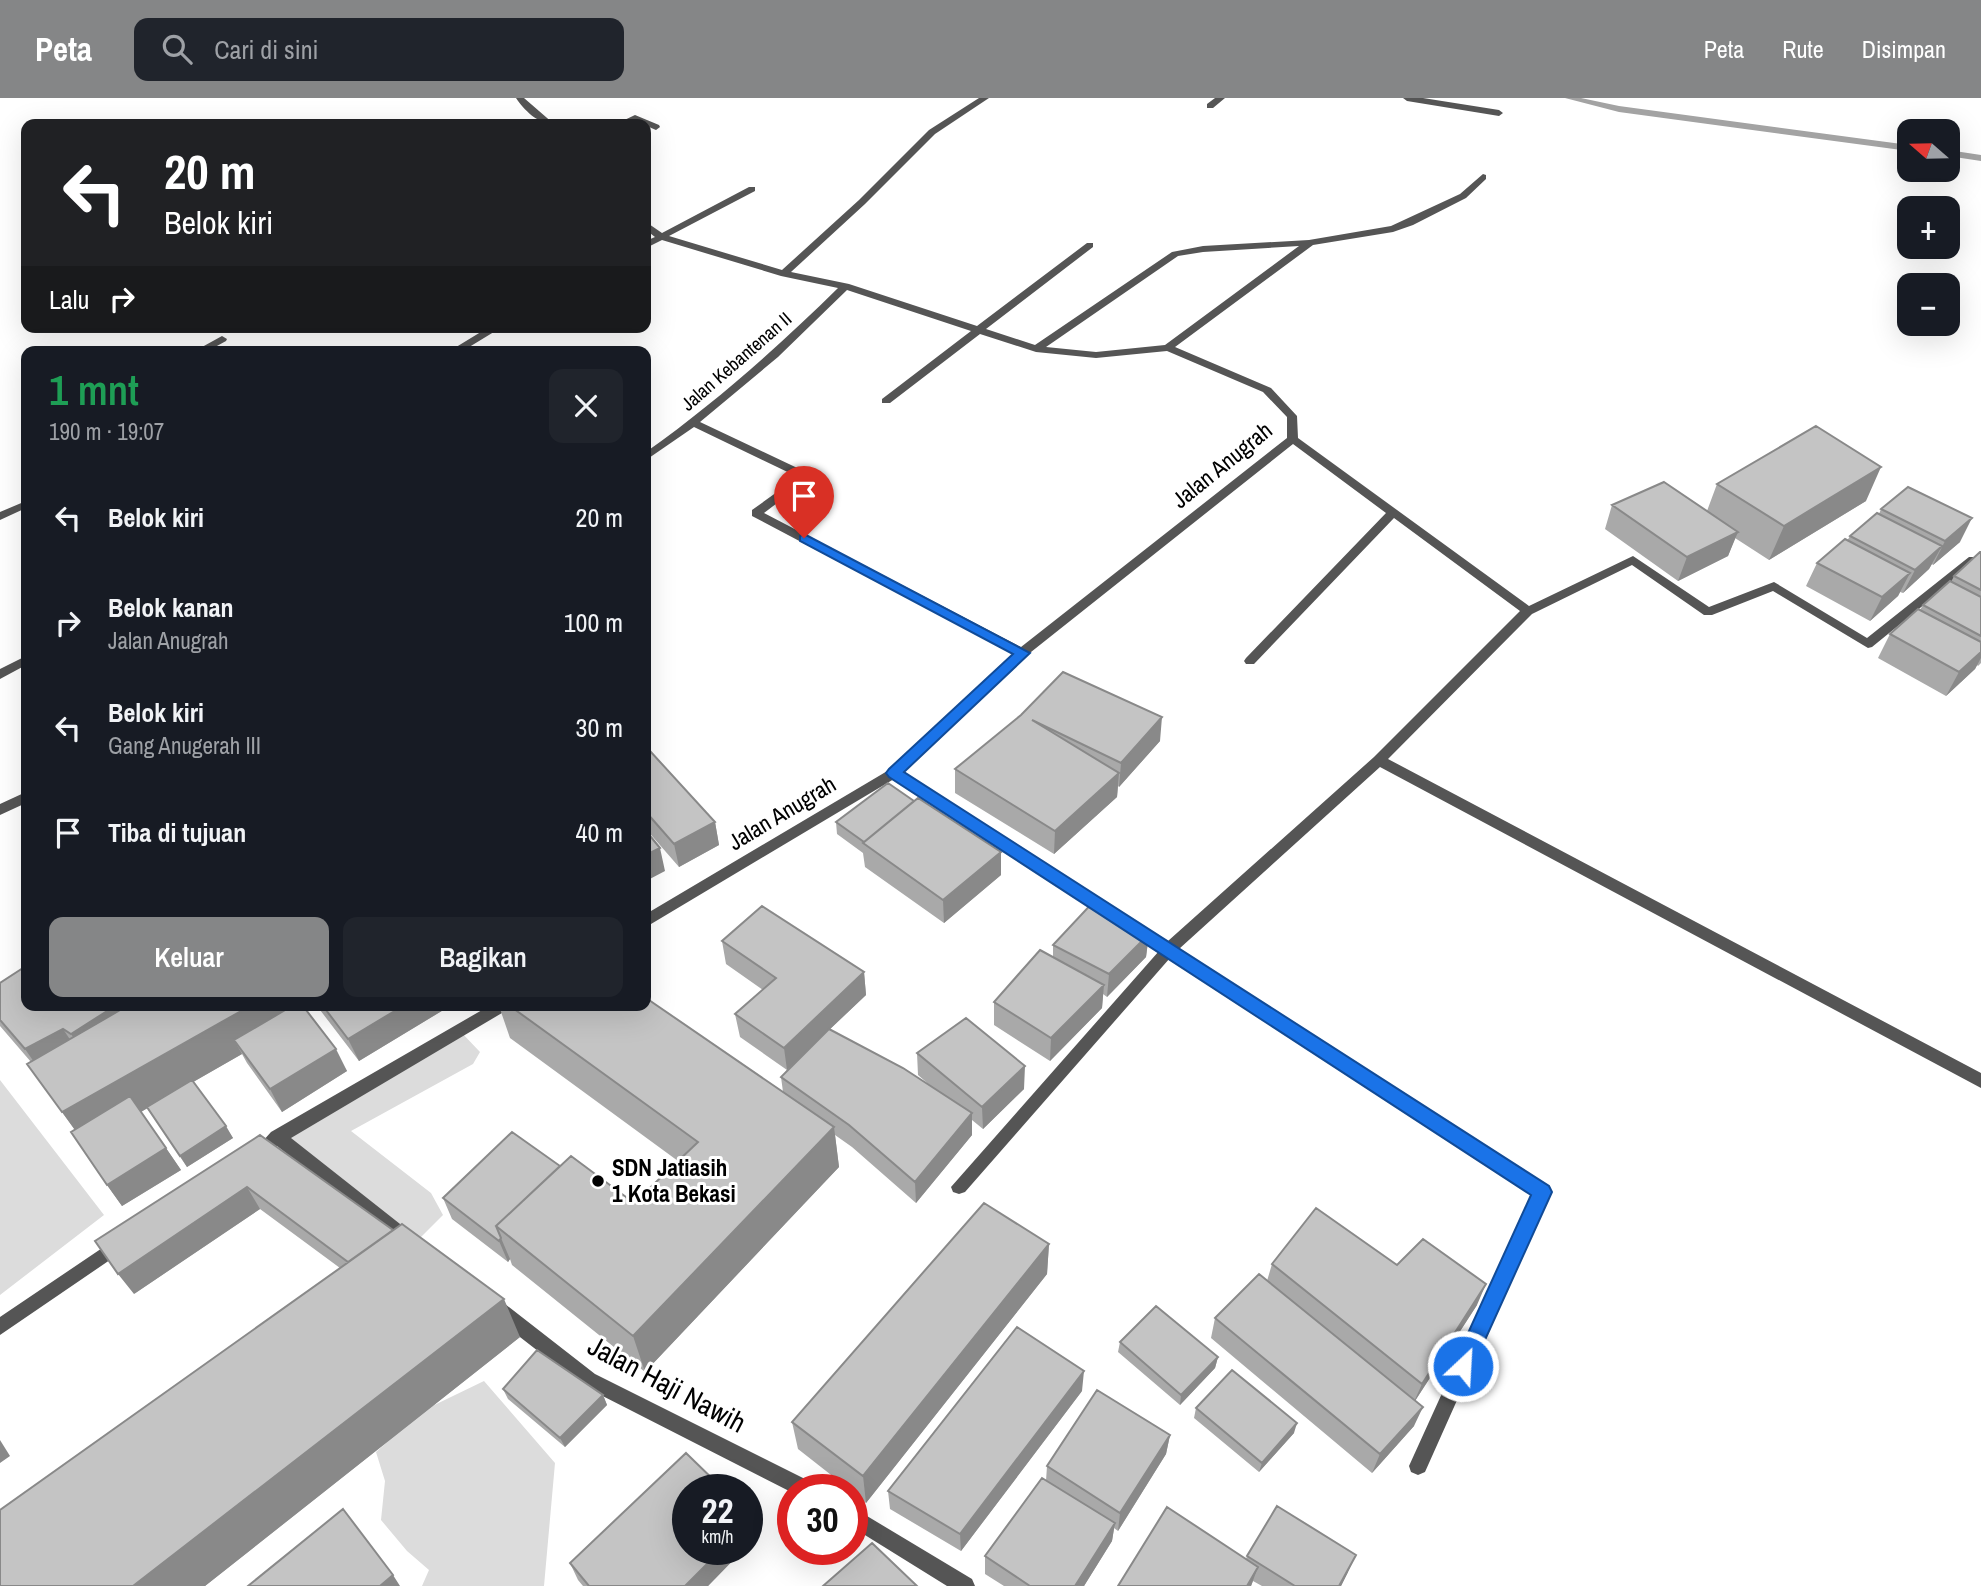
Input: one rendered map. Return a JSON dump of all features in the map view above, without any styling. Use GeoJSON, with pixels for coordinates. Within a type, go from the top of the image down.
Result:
{"type":"FeatureCollection","features":[{"type":"Feature","properties":{"kind":"street"},"geometry":{"type":"LineString","coordinates":[[520,98],[525,106],[543,119]]}},
{"type":"Feature","properties":{"kind":"street"},"geometry":{"type":"LineString","coordinates":[[784,274],[932,132],[985,98]]}},
{"type":"Feature","properties":{"kind":"street"},"geometry":{"type":"LineString","coordinates":[[1210,106],[1221,98]]}},
{"type":"Feature","properties":{"kind":"street"},"geometry":{"type":"LineString","coordinates":[[1407,98],[1499,113]]}},
{"type":"Feature","properties":{"kind":"street"},"geometry":{"type":"LineString","coordinates":[[651,125],[656,127]]}},
{"type":"Feature","properties":{"kind":"street"},"geometry":{"type":"LineString","coordinates":[[1036,349],[1175,254],[1214,248],[1310,243],[1393,229],[1463,196],[1483,177]]}},
{"type":"Feature","properties":{"kind":"street"},"geometry":{"type":"LineString","coordinates":[[651,242],[752,189]]}},
{"type":"Feature","properties":{"kind":"street","name":"Jalan Anugrah"},"geometry":{"type":"LineString","coordinates":[[651,229],[661,237],[784,274],[845,286],[1036,349],[1096,355],[1168,348],[1267,390],[1292,416],[1293,439],[1023,653],[894,773],[651,918]]}},
{"type":"Feature","properties":{"kind":"street"},"geometry":{"type":"LineString","coordinates":[[1168,348],[1310,243]]}},
{"type":"Feature","properties":{"kind":"street"},"geometry":{"type":"LineString","coordinates":[[887,401],[1090,245]]}},
{"type":"Feature","properties":{"kind":"street","name":"Jalan Kebantenan II"},"geometry":{"type":"LineString","coordinates":[[651,454],[695,424],[783,349],[845,286]]}},
{"type":"Feature","properties":{"kind":"street"},"geometry":{"type":"LineString","coordinates":[[464,346],[486,333]]}},
{"type":"Feature","properties":{"kind":"street"},"geometry":{"type":"LineString","coordinates":[[210,346],[222,340]]}},
{"type":"Feature","properties":{"kind":"street"},"geometry":{"type":"LineString","coordinates":[[695,424],[806,476],[756,513],[1023,653]]}},
{"type":"Feature","properties":{"kind":"street"},"geometry":{"type":"LineString","coordinates":[[1293,439],[1528,611]]}},
{"type":"Feature","properties":{"kind":"street"},"geometry":{"type":"LineString","coordinates":[[0,516],[21,507]]}},
{"type":"Feature","properties":{"kind":"street"},"geometry":{"type":"LineString","coordinates":[[1250,661],[1394,511]]}},
{"type":"Feature","properties":{"kind":"street"},"geometry":{"type":"LineString","coordinates":[[959,1186],[1169,949],[1379,760],[1528,611],[1633,560],[1707,612],[1774,586],[1867,645],[1976,558]]}},
{"type":"Feature","properties":{"kind":"street"},"geometry":{"type":"LineString","coordinates":[[0,675],[21,663]]}},
{"type":"Feature","properties":{"kind":"street"},"geometry":{"type":"LineString","coordinates":[[1379,760],[1981,1081]]}},
{"type":"Feature","properties":{"kind":"street"},"geometry":{"type":"LineString","coordinates":[[894,773],[1542,1192],[1418,1466]]}},
{"type":"Feature","properties":{"kind":"street"},"geometry":{"type":"LineString","coordinates":[[0,810],[21,800]]}},
{"type":"Feature","properties":{"kind":"street"},"geometry":{"type":"LineString","coordinates":[[254,1153],[276,1137],[493,1011]]}},
{"type":"Feature","properties":{"kind":"street"},"geometry":{"type":"LineString","coordinates":[[276,1137],[425,1253]]}},
{"type":"Feature","properties":{"kind":"street"},"geometry":{"type":"LineString","coordinates":[[0,1327],[138,1232]]}},
{"type":"Feature","properties":{"kind":"street","name":"Jalan Haji Nawih"},"geometry":{"type":"LineString","coordinates":[[480,1295],[589,1380],[777,1475]]}},
{"type":"Feature","properties":{"kind":"street"},"geometry":{"type":"LineString","coordinates":[[868,1526],[965,1586]]}},
{"type":"Feature","properties":{"kind":"shaded area"},"geometry":{"type":"Polygon","coordinates":[[[460,1031],[480,1052],[473,1064],[351,1131],[431,1193],[443,1215],[414,1244],[277,1137],[460,1031]]]}},
{"type":"Feature","properties":{"kind":"shaded area"},"geometry":{"type":"Polygon","coordinates":[[[0,1080],[104,1215],[0,1295],[0,1080]]]}},
{"type":"Feature","properties":{"kind":"shaded area"},"geometry":{"type":"Polygon","coordinates":[[[484,1381],[555,1463],[544,1586],[422,1586],[429,1570],[407,1551],[381,1520],[385,1481],[376,1452],[422,1411],[484,1381]]]}},
{"type":"Feature","properties":{"kind":"building"},"geometry":{"type":"Polygon","coordinates":[[[1816,426],[1881,467],[1784,526],[1717,484],[1816,426]]]}},
{"type":"Feature","properties":{"kind":"building"},"geometry":{"type":"Polygon","coordinates":[[[1664,482],[1738,532],[1687,557],[1612,505],[1664,482]]]}},
{"type":"Feature","properties":{"kind":"building"},"geometry":{"type":"Polygon","coordinates":[[[1908,487],[1972,518],[1945,541],[1881,509],[1908,487]]]}},
{"type":"Feature","properties":{"kind":"building"},"geometry":{"type":"Polygon","coordinates":[[[1877,513],[1942,546],[1915,570],[1850,536],[1877,513]]]}},
{"type":"Feature","properties":{"kind":"building"},"geometry":{"type":"Polygon","coordinates":[[[1845,539],[1910,573],[1882,597],[1817,563],[1845,539]]]}},
{"type":"Feature","properties":{"kind":"building"},"geometry":{"type":"Polygon","coordinates":[[[1981,552],[1981,590],[1954,576],[1981,552]]]}},
{"type":"Feature","properties":{"kind":"building"},"geometry":{"type":"Polygon","coordinates":[[[1950,581],[1981,597],[1981,636],[1923,605],[1950,581]]]}},
{"type":"Feature","properties":{"kind":"building"},"geometry":{"type":"Polygon","coordinates":[[[1918,609],[1981,642],[1981,652],[1959,672],[1890,634],[1918,609]]]}},
{"type":"Feature","properties":{"kind":"building"},"geometry":{"type":"Polygon","coordinates":[[[1063,672],[1162,717],[1121,763],[1032,720],[1119,773],[1055,831],[955,769],[1021,715],[1063,672]]]}},
{"type":"Feature","properties":{"kind":"building"},"geometry":{"type":"Polygon","coordinates":[[[651,752],[715,822],[674,844],[651,818],[651,752]]]}},
{"type":"Feature","properties":{"kind":"building"},"geometry":{"type":"Polygon","coordinates":[[[888,783],[914,801],[864,842],[836,822],[888,783]]]}},
{"type":"Feature","properties":{"kind":"building"},"geometry":{"type":"Polygon","coordinates":[[[918,798],[1001,852],[943,900],[863,843],[918,798]]]}},
{"type":"Feature","properties":{"kind":"building"},"geometry":{"type":"Polygon","coordinates":[[[651,837],[660,848],[651,852],[651,837]]]}},
{"type":"Feature","properties":{"kind":"building"},"geometry":{"type":"Polygon","coordinates":[[[1096,899],[1149,934],[1109,974],[1053,945],[1096,899]]]}},
{"type":"Feature","properties":{"kind":"building"},"geometry":{"type":"Polygon","coordinates":[[[762,906],[864,972],[784,1048],[735,1014],[776,978],[722,941],[762,906]]]}},
{"type":"Feature","properties":{"kind":"building"},"geometry":{"type":"Polygon","coordinates":[[[1040,950],[1104,985],[1051,1038],[994,1002],[1040,950]]]}},
{"type":"Feature","properties":{"kind":"building"},"geometry":{"type":"Polygon","coordinates":[[[21,969],[21,1011],[107,1011],[71,1034],[63,1029],[25,1049],[0,1020],[0,983],[21,969]]]}},
{"type":"Feature","properties":{"kind":"building"},"geometry":{"type":"Polygon","coordinates":[[[651,1001],[834,1127],[633,1336],[496,1226],[571,1156],[634,1203],[698,1142],[517,1011],[651,1011],[651,1001]]]}},
{"type":"Feature","properties":{"kind":"building"},"geometry":{"type":"Polygon","coordinates":[[[118,1011],[241,1011],[62,1112],[27,1064],[118,1011]]]}},
{"type":"Feature","properties":{"kind":"building"},"geometry":{"type":"Polygon","coordinates":[[[283,1011],[307,1011],[336,1049],[270,1089],[234,1040],[283,1011]]]}},
{"type":"Feature","properties":{"kind":"building"},"geometry":{"type":"Polygon","coordinates":[[[327,1011],[395,1011],[348,1039],[327,1011]]]}},
{"type":"Feature","properties":{"kind":"building"},"geometry":{"type":"Polygon","coordinates":[[[966,1018],[1025,1066],[982,1107],[917,1053],[966,1018]]]}},
{"type":"Feature","properties":{"kind":"building"},"geometry":{"type":"Polygon","coordinates":[[[829,1029],[903,1068],[972,1113],[915,1182],[849,1125],[781,1077],[829,1029]]]}},
{"type":"Feature","properties":{"kind":"building"},"geometry":{"type":"Polygon","coordinates":[[[192,1080],[226,1126],[180,1156],[147,1107],[192,1080]]]}},
{"type":"Feature","properties":{"kind":"building"},"geometry":{"type":"Polygon","coordinates":[[[130,1096],[166,1148],[107,1185],[71,1132],[130,1096]]]}},
{"type":"Feature","properties":{"kind":"building"},"geometry":{"type":"Polygon","coordinates":[[[512,1132],[560,1166],[496,1226],[501,1238],[499,1241],[443,1198],[512,1132]]]}},
{"type":"Feature","properties":{"kind":"building"},"geometry":{"type":"Polygon","coordinates":[[[260,1135],[393,1230],[348,1262],[247,1187],[118,1274],[95,1241],[260,1135]]]}},
{"type":"Feature","properties":{"kind":"building"},"geometry":{"type":"Polygon","coordinates":[[[984,1203],[1049,1244],[865,1474],[860,1474],[792,1422],[984,1203]]]}},
{"type":"Feature","properties":{"kind":"building"},"geometry":{"type":"Polygon","coordinates":[[[1316,1208],[1397,1265],[1423,1239],[1486,1284],[1422,1384],[1272,1264],[1316,1208]]]}},
{"type":"Feature","properties":{"kind":"building"},"geometry":{"type":"Polygon","coordinates":[[[402,1224],[504,1299],[133,1586],[0,1586],[0,1510],[402,1224]]]}},
{"type":"Feature","properties":{"kind":"building"},"geometry":{"type":"Polygon","coordinates":[[[1259,1274],[1423,1407],[1380,1454],[1215,1318],[1259,1274]]]}},
{"type":"Feature","properties":{"kind":"building"},"geometry":{"type":"Polygon","coordinates":[[[1156,1306],[1218,1357],[1181,1395],[1120,1342],[1156,1306]]]}},
{"type":"Feature","properties":{"kind":"building"},"geometry":{"type":"Polygon","coordinates":[[[1017,1327],[1084,1371],[960,1534],[888,1491],[1017,1327]]]}},
{"type":"Feature","properties":{"kind":"building"},"geometry":{"type":"Polygon","coordinates":[[[537,1350],[603,1395],[560,1438],[503,1389],[537,1350]]]}},
{"type":"Feature","properties":{"kind":"building"},"geometry":{"type":"Polygon","coordinates":[[[1232,1370],[1297,1423],[1262,1463],[1196,1408],[1232,1370]]]}},
{"type":"Feature","properties":{"kind":"building"},"geometry":{"type":"Polygon","coordinates":[[[1097,1390],[1170,1435],[1120,1513],[1047,1466],[1097,1390]]]}},
{"type":"Feature","properties":{"kind":"building"},"geometry":{"type":"Polygon","coordinates":[[[686,1453],[708,1474],[672,1474],[672,1565],[706,1565],[685,1586],[589,1586],[570,1563],[686,1453]]]}},
{"type":"Feature","properties":{"kind":"building"},"geometry":{"type":"Polygon","coordinates":[[[1042,1478],[1115,1523],[1075,1586],[1030,1586],[985,1556],[1042,1478]]]}},
{"type":"Feature","properties":{"kind":"building"},"geometry":{"type":"Polygon","coordinates":[[[1277,1506],[1356,1555],[1339,1586],[1295,1586],[1247,1556],[1277,1506]]]}},
{"type":"Feature","properties":{"kind":"building"},"geometry":{"type":"Polygon","coordinates":[[[1167,1507],[1258,1567],[1247,1586],[1118,1586],[1167,1507]]]}},
{"type":"Feature","properties":{"kind":"building"},"geometry":{"type":"Polygon","coordinates":[[[343,1509],[393,1575],[380,1586],[248,1586],[343,1509]]]}},
{"type":"Feature","properties":{"kind":"building"},"geometry":{"type":"Polygon","coordinates":[[[872,1543],[917,1586],[823,1586],[847,1565],[868,1565],[868,1547],[872,1543]]]}},
{"type":"Feature","properties":{"kind":"waterway"},"geometry":{"type":"LineString","coordinates":[[1569,98],[1619,109],[1897,146]]}},
{"type":"Feature","properties":{"kind":"waterway"},"geometry":{"type":"LineString","coordinates":[[1960,155],[1981,158]]}},
{"type":"Feature","properties":{"kind":"place","name":"SDN Jatiasih 1 Kota Bekasi"},"geometry":{"type":"Point","coordinates":[598,1181]}},
{"type":"Feature","properties":{"kind":"route"},"geometry":{"type":"LineString","coordinates":[[804,538],[1023,653],[894,773],[1542,1192],[1463,1366]]}}]}
